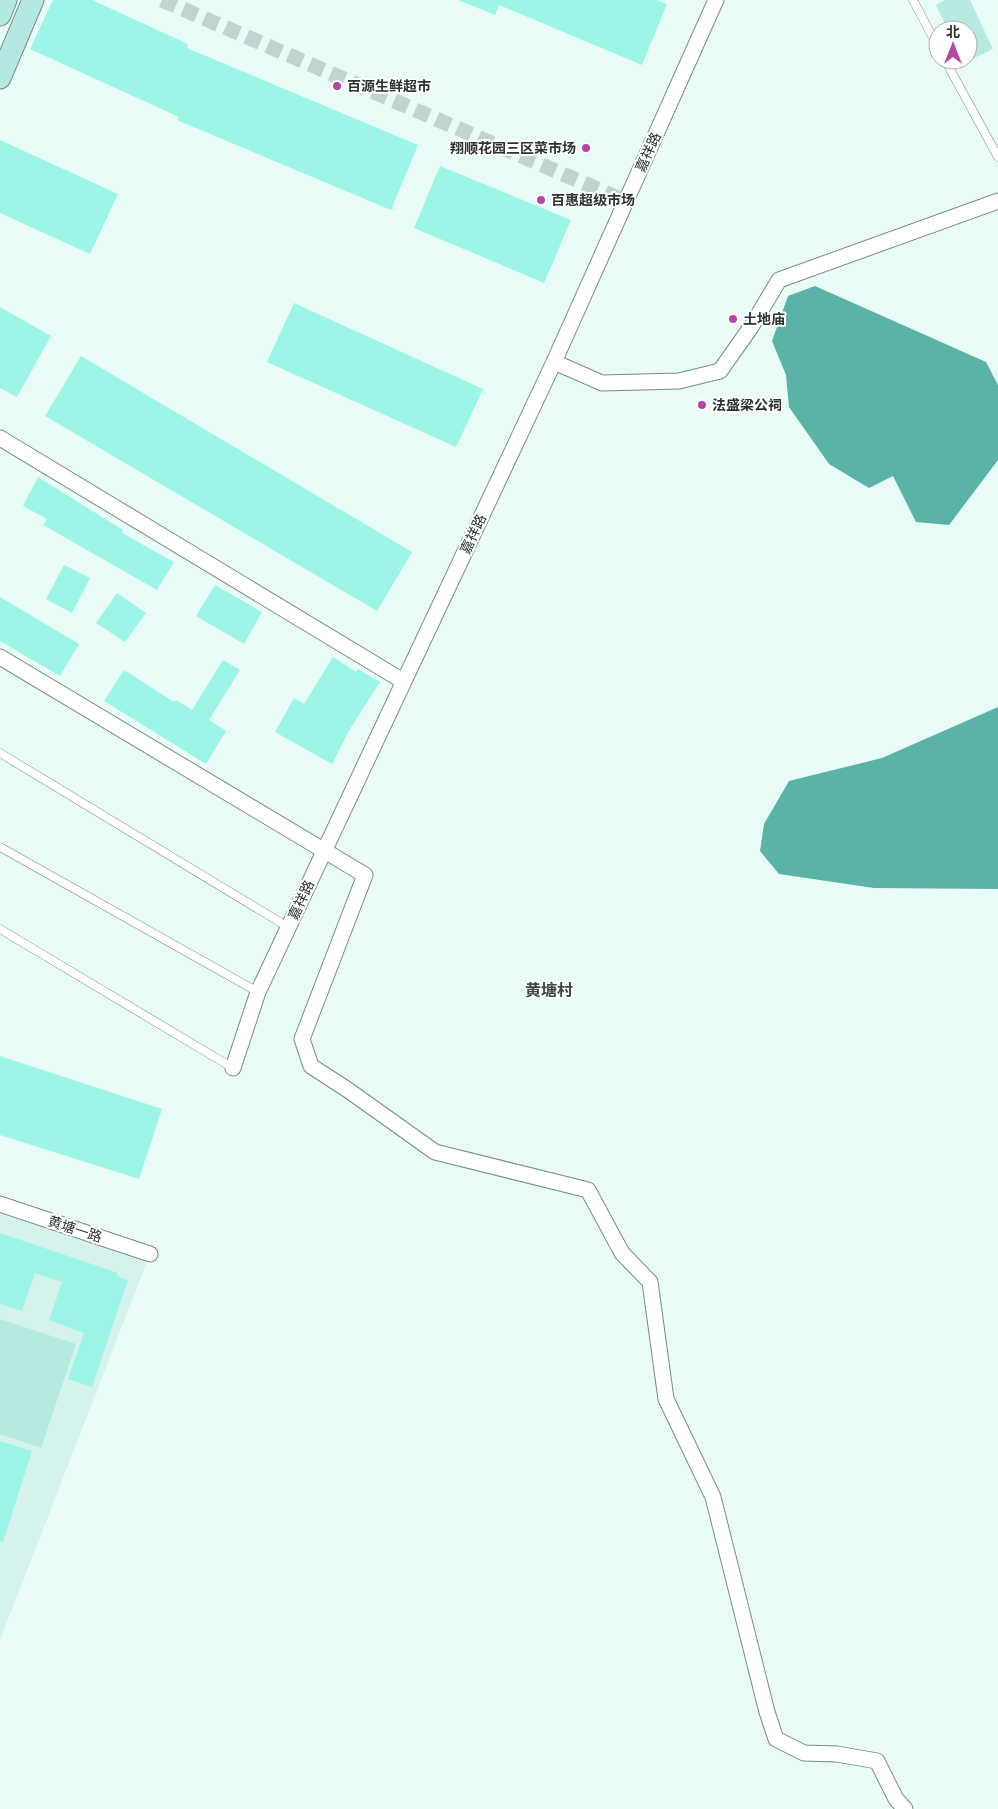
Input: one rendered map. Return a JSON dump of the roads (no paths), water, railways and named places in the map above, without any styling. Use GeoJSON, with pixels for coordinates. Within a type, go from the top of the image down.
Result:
{"type":"FeatureCollection","features":[{"type":"Feature","properties":{"kind":"main road"},"geometry":{"type":"LineString","coordinates":[[0,15],[6,0]]}},
{"type":"Feature","properties":{"kind":"main road"},"geometry":{"type":"LineString","coordinates":[[0,78],[33,0]]}},
{"type":"Feature","properties":{"kind":"street","name":"嘉祥路"},"geometry":{"type":"LineString","coordinates":[[233,1068],[258,992],[554,362],[716,0]]}},
{"type":"Feature","properties":{"kind":"street"},"geometry":{"type":"LineString","coordinates":[[554,362],[602,383],[679,381],[720,371],[751,327],[779,280],[998,201]]}},
{"type":"Feature","properties":{"kind":"street"},"geometry":{"type":"LineString","coordinates":[[0,438],[403,681]]}},
{"type":"Feature","properties":{"kind":"street"},"geometry":{"type":"LineString","coordinates":[[0,657],[365,875],[302,1039],[311,1066],[435,1152],[588,1190],[622,1253],[650,1282],[666,1399],[713,1497],[767,1712],[776,1739],[804,1753],[837,1754],[877,1761],[896,1800],[905,1809]]}},
{"type":"Feature","properties":{"kind":"street","name":"黄塘一路"},"geometry":{"type":"LineString","coordinates":[[0,1204],[150,1254]]}},
{"type":"Feature","properties":{"kind":"lane"},"geometry":{"type":"LineString","coordinates":[[913,0],[928,28]]}},
{"type":"Feature","properties":{"kind":"lane"},"geometry":{"type":"LineString","coordinates":[[950,70],[998,157]]}},
{"type":"Feature","properties":{"kind":"lane"},"geometry":{"type":"LineString","coordinates":[[0,753],[288,927]]}},
{"type":"Feature","properties":{"kind":"lane"},"geometry":{"type":"LineString","coordinates":[[0,847],[258,992]]}},
{"type":"Feature","properties":{"kind":"lane"},"geometry":{"type":"LineString","coordinates":[[0,929],[233,1068]]}},
{"type":"Feature","properties":{"kind":"tunnel"},"geometry":{"type":"LineString","coordinates":[[162,0],[625,201]]}},
{"type":"Feature","properties":{"kind":"place","name":"百源生鲜超市"},"geometry":{"type":"Point","coordinates":[337,86]}},
{"type":"Feature","properties":{"kind":"place","name":"翔顺花园三区菜市场"},"geometry":{"type":"Point","coordinates":[586,148]}},
{"type":"Feature","properties":{"kind":"place","name":"百惠超级市场"},"geometry":{"type":"Point","coordinates":[541,200]}},
{"type":"Feature","properties":{"kind":"place","name":"土地庙"},"geometry":{"type":"Point","coordinates":[733,319]}},
{"type":"Feature","properties":{"kind":"place","name":"法盛梁公祠"},"geometry":{"type":"Point","coordinates":[702,405]}},
{"type":"Feature","properties":{"kind":"district","name":"黄塘村"},"geometry":{"type":"Point","coordinates":[549,990]}}]}
